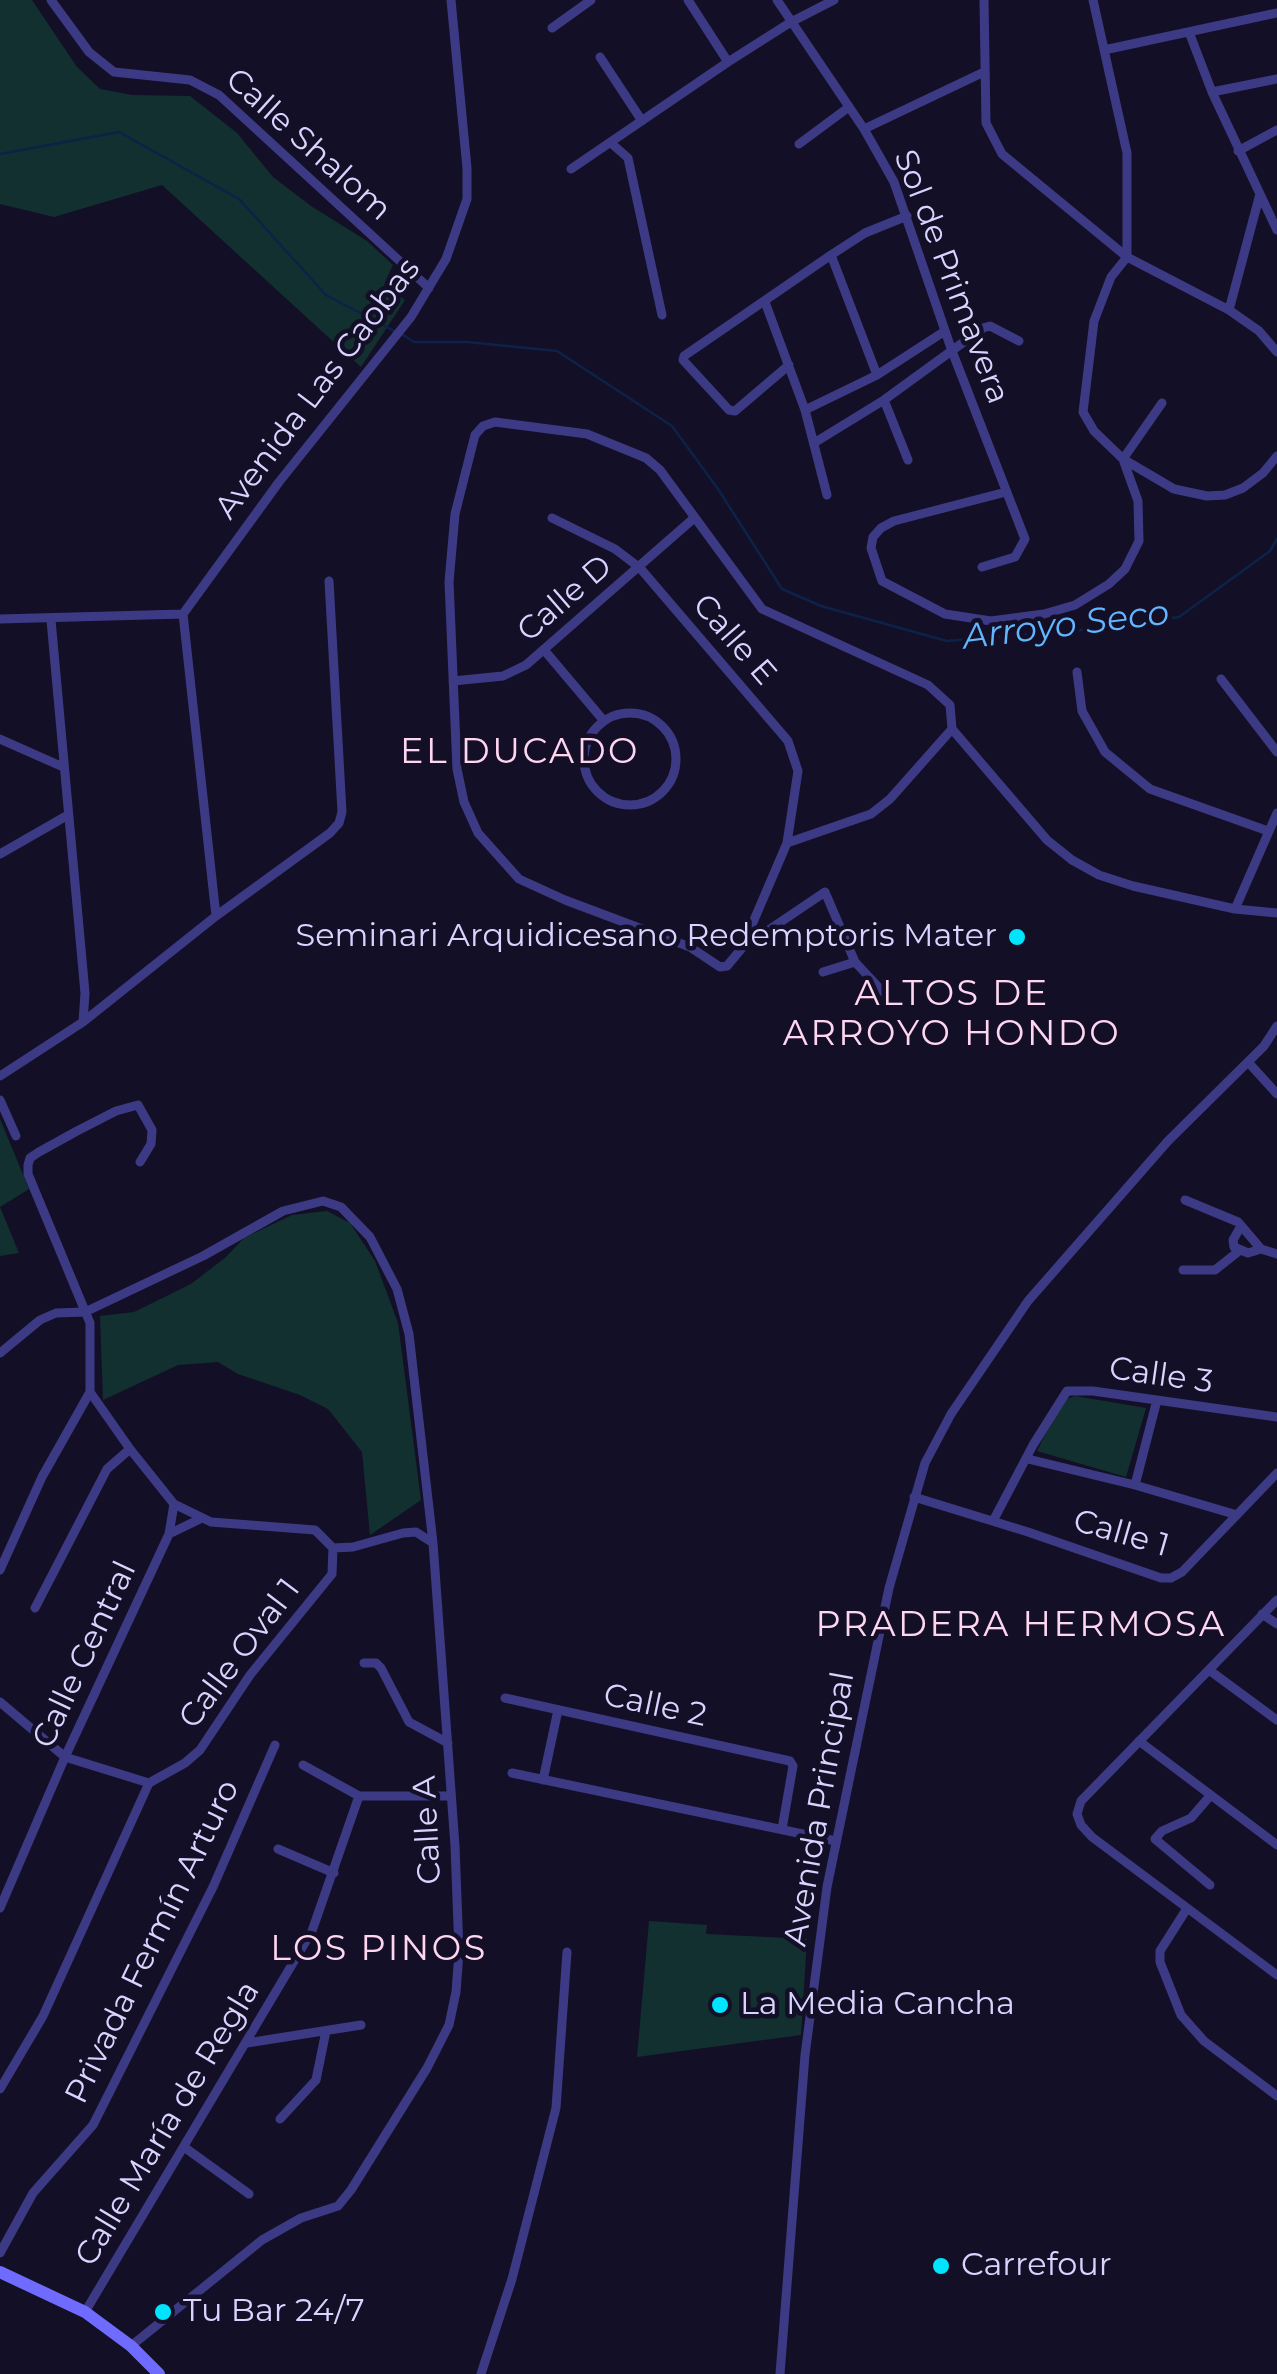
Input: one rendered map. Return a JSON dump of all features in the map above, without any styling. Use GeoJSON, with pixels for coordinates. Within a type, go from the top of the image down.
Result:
{"type":"FeatureCollection","features":[{"type":"Feature","properties":{"kind":"main road"},"geometry":{"type":"LineString","coordinates":[[0,2272],[85,2312],[132,2346],[158,2374]]}},
{"type":"Feature","properties":{"kind":"street","name":"Calle Shalom"},"geometry":{"type":"LineString","coordinates":[[51,0],[89,52],[114,72],[190,80],[219,95],[429,288]]}},
{"type":"Feature","properties":{"kind":"street","name":"Avenida Las Caobas"},"geometry":{"type":"LineString","coordinates":[[183,614],[279,482],[411,317],[453,242],[467,199],[468,168],[451,0]]}},
{"type":"Feature","properties":{"kind":"street"},"geometry":{"type":"LineString","coordinates":[[552,28],[591,0]]}},
{"type":"Feature","properties":{"kind":"street"},"geometry":{"type":"LineString","coordinates":[[688,0],[728,62]]}},
{"type":"Feature","properties":{"kind":"street","name":"Sol de Primavera"},"geometry":{"type":"LineString","coordinates":[[778,0],[882,156],[1024,539],[1015,557],[982,567]]}},
{"type":"Feature","properties":{"kind":"street"},"geometry":{"type":"LineString","coordinates":[[570,168],[728,62],[834,0]]}},
{"type":"Feature","properties":{"kind":"street"},"geometry":{"type":"LineString","coordinates":[[984,0],[986,122],[1002,154],[1126,258],[1229,310],[1259,330],[1277,352]]}},
{"type":"Feature","properties":{"kind":"street"},"geometry":{"type":"LineString","coordinates":[[1093,0],[1127,153],[1126,258],[1106,288],[1094,321],[1082,399],[1088,422],[1123,459],[1174,490],[1206,496],[1226,495],[1243,488],[1263,474],[1277,456]]}},
{"type":"Feature","properties":{"kind":"street"},"geometry":{"type":"LineString","coordinates":[[1104,50],[1277,13]]}},
{"type":"Feature","properties":{"kind":"street"},"geometry":{"type":"LineString","coordinates":[[1189,32],[1238,151],[1277,230]]}},
{"type":"Feature","properties":{"kind":"street"},"geometry":{"type":"LineString","coordinates":[[600,58],[642,121]]}},
{"type":"Feature","properties":{"kind":"street"},"geometry":{"type":"LineString","coordinates":[[864,128],[984,72]]}},
{"type":"Feature","properties":{"kind":"street"},"geometry":{"type":"LineString","coordinates":[[1212,92],[1277,79]]}},
{"type":"Feature","properties":{"kind":"street"},"geometry":{"type":"LineString","coordinates":[[799,144],[849,107]]}},
{"type":"Feature","properties":{"kind":"street"},"geometry":{"type":"LineString","coordinates":[[1238,151],[1277,130]]}},
{"type":"Feature","properties":{"kind":"street"},"geometry":{"type":"LineString","coordinates":[[611,143],[628,158],[662,315]]}},
{"type":"Feature","properties":{"kind":"street"},"geometry":{"type":"LineString","coordinates":[[1229,310],[1260,194]]}},
{"type":"Feature","properties":{"kind":"street"},"geometry":{"type":"LineString","coordinates":[[789,366],[735,411],[686,364],[684,356],[865,234],[906,216]]}},
{"type":"Feature","properties":{"kind":"street"},"geometry":{"type":"LineString","coordinates":[[832,255],[877,375]]}},
{"type":"Feature","properties":{"kind":"street"},"geometry":{"type":"LineString","coordinates":[[765,302],[805,410],[827,495]]}},
{"type":"Feature","properties":{"kind":"street"},"geometry":{"type":"LineString","coordinates":[[814,443],[884,400],[986,326],[1019,341]]}},
{"type":"Feature","properties":{"kind":"street"},"geometry":{"type":"LineString","coordinates":[[805,410],[877,375],[945,331]]}},
{"type":"Feature","properties":{"kind":"street"},"geometry":{"type":"LineString","coordinates":[[884,400],[908,460]]}},
{"type":"Feature","properties":{"kind":"street"},"geometry":{"type":"LineString","coordinates":[[1123,459],[1162,403]]}},
{"type":"Feature","properties":{"kind":"street"},"geometry":{"type":"LineString","coordinates":[[883,992],[855,962],[826,892],[742,948],[727,966],[720,967],[690,947],[520,879],[478,833],[464,802],[457,769],[449,582],[455,514],[475,435],[482,426],[495,422],[587,434],[646,458],[660,470],[762,609],[928,685],[950,705],[952,729],[1046,840],[1072,860],[1133,886],[1235,909],[1277,913]]}},
{"type":"Feature","properties":{"kind":"street"},"geometry":{"type":"LineString","coordinates":[[1006,492],[894,520],[874,536],[871,548],[882,581],[946,614],[991,621],[1044,614],[1075,605],[1125,569],[1139,541],[1138,500],[1123,459]]}},
{"type":"Feature","properties":{"kind":"street","name":"Calle E"},"geometry":{"type":"LineString","coordinates":[[552,518],[615,549],[640,568],[788,741],[798,771],[787,843],[742,948]]}},
{"type":"Feature","properties":{"kind":"street","name":"Calle D"},"geometry":{"type":"LineString","coordinates":[[453,681],[504,676],[526,666],[693,519]]}},
{"type":"Feature","properties":{"kind":"street"},"geometry":{"type":"LineString","coordinates":[[0,1076],[83,1022],[338,823],[342,812],[330,581]]}},
{"type":"Feature","properties":{"kind":"street"},"geometry":{"type":"LineString","coordinates":[[0,619],[183,614],[216,916]]}},
{"type":"Feature","properties":{"kind":"street"},"geometry":{"type":"LineString","coordinates":[[51,620],[84,993],[83,1022]]}},
{"type":"Feature","properties":{"kind":"street"},"geometry":{"type":"LineString","coordinates":[[545,651],[604,720]]}},
{"type":"Feature","properties":{"kind":"street"},"geometry":{"type":"LineString","coordinates":[[1077,672],[1082,711],[1106,752],[1150,789],[1268,831]]}},
{"type":"Feature","properties":{"kind":"street"},"geometry":{"type":"LineString","coordinates":[[1221,679],[1277,752]]}},
{"type":"Feature","properties":{"kind":"street"},"geometry":{"type":"LineString","coordinates":[[616,714],[644,715],[656,721],[673,742],[675,769],[661,793],[636,804],[609,800],[590,782],[584,755],[587,742],[604,720],[616,714]]}},
{"type":"Feature","properties":{"kind":"street"},"geometry":{"type":"LineString","coordinates":[[787,843],[871,814],[890,799],[952,729]]}},
{"type":"Feature","properties":{"kind":"street"},"geometry":{"type":"LineString","coordinates":[[0,740],[63,768]]}},
{"type":"Feature","properties":{"kind":"street"},"geometry":{"type":"LineString","coordinates":[[1235,909],[1277,813]]}},
{"type":"Feature","properties":{"kind":"street"},"geometry":{"type":"LineString","coordinates":[[0,854],[68,816]]}},
{"type":"Feature","properties":{"kind":"street"},"geometry":{"type":"LineString","coordinates":[[824,972],[855,962]]}},
{"type":"Feature","properties":{"kind":"street"},"geometry":{"type":"LineString","coordinates":[[84,993],[108,1002]]}},
{"type":"Feature","properties":{"kind":"street","name":"Avenida Principal"},"geometry":{"type":"LineString","coordinates":[[780,2374],[805,2054],[827,1888],[888,1588],[925,1462],[951,1414],[1028,1301],[1168,1141],[1248,1062],[1277,1026]]}},
{"type":"Feature","properties":{"kind":"street"},"geometry":{"type":"LineString","coordinates":[[1248,1062],[1277,1094]]}},
{"type":"Feature","properties":{"kind":"street"},"geometry":{"type":"LineString","coordinates":[[0,1100],[16,1136]]}},
{"type":"Feature","properties":{"kind":"street"},"geometry":{"type":"LineString","coordinates":[[0,1570],[42,1476],[90,1392],[93,1335],[28,1174],[28,1165],[38,1152],[116,1111],[138,1105],[152,1130],[148,1155],[140,1162]]}},
{"type":"Feature","properties":{"kind":"street"},"geometry":{"type":"LineString","coordinates":[[1185,1200],[1241,1226],[1261,1249],[1277,1254]]}},
{"type":"Feature","properties":{"kind":"street","name":"Calle A"},"geometry":{"type":"LineString","coordinates":[[85,1312],[204,1256],[284,1211],[323,1201],[341,1207],[355,1219],[383,1258],[397,1288],[409,1334],[433,1543],[459,1952],[448,2025],[427,2068],[338,2206],[301,2218],[262,2240],[132,2346]]}},
{"type":"Feature","properties":{"kind":"street"},"geometry":{"type":"LineString","coordinates":[[1241,1226],[1233,1240],[1234,1247],[1248,1253],[1261,1249]]}},
{"type":"Feature","properties":{"kind":"street"},"geometry":{"type":"LineString","coordinates":[[1182,1270],[1215,1270],[1238,1251]]}},
{"type":"Feature","properties":{"kind":"street"},"geometry":{"type":"LineString","coordinates":[[0,1352],[40,1320],[56,1313],[85,1312]]}},
{"type":"Feature","properties":{"kind":"street","name":"Calle 3"},"geometry":{"type":"LineString","coordinates":[[993,1520],[1067,1391],[1277,1418]]}},
{"type":"Feature","properties":{"kind":"street"},"geometry":{"type":"LineString","coordinates":[[90,1392],[174,1504],[200,1520],[316,1530],[334,1548],[403,1532],[416,1532],[433,1543]]}},
{"type":"Feature","properties":{"kind":"street"},"geometry":{"type":"LineString","coordinates":[[1136,1485],[1157,1400]]}},
{"type":"Feature","properties":{"kind":"street"},"geometry":{"type":"LineString","coordinates":[[35,1608],[106,1469],[130,1450]]}},
{"type":"Feature","properties":{"kind":"street"},"geometry":{"type":"LineString","coordinates":[[1028,1459],[1136,1485],[1238,1516]]}},
{"type":"Feature","properties":{"kind":"street","name":"Calle 1"},"geometry":{"type":"LineString","coordinates":[[914,1497],[1161,1578],[1171,1578],[1182,1572],[1277,1473]]}},
{"type":"Feature","properties":{"kind":"street","name":"Calle Central"},"geometry":{"type":"LineString","coordinates":[[0,1908],[169,1534],[174,1504]]}},
{"type":"Feature","properties":{"kind":"street"},"geometry":{"type":"LineString","coordinates":[[169,1534],[200,1520]]}},
{"type":"Feature","properties":{"kind":"street","name":"Calle Oval 1"},"geometry":{"type":"LineString","coordinates":[[150,1783],[200,1750],[250,1675],[332,1574],[334,1548]]}},
{"type":"Feature","properties":{"kind":"street"},"geometry":{"type":"LineString","coordinates":[[1277,1600],[1081,1801],[1078,1814],[1081,1825],[1092,1837],[1277,1975]]}},
{"type":"Feature","properties":{"kind":"street"},"geometry":{"type":"LineString","coordinates":[[1262,1614],[1277,1624]]}},
{"type":"Feature","properties":{"kind":"street"},"geometry":{"type":"LineString","coordinates":[[364,1663],[381,1668],[409,1722],[448,1743]]}},
{"type":"Feature","properties":{"kind":"street"},"geometry":{"type":"LineString","coordinates":[[1209,1670],[1277,1720]]}},
{"type":"Feature","properties":{"kind":"street","name":"Calle 2"},"geometry":{"type":"LineString","coordinates":[[505,1698],[792,1764],[782,1829]]}},
{"type":"Feature","properties":{"kind":"street"},"geometry":{"type":"LineString","coordinates":[[0,1702],[65,1757],[150,1783],[43,2016],[0,2089]]}},
{"type":"Feature","properties":{"kind":"street"},"geometry":{"type":"LineString","coordinates":[[542,1780],[558,1710]]}},
{"type":"Feature","properties":{"kind":"street"},"geometry":{"type":"LineString","coordinates":[[1139,1741],[1277,1846]]}},
{"type":"Feature","properties":{"kind":"street","name":"Privada Fermín Arturo"},"geometry":{"type":"LineString","coordinates":[[0,2254],[33,2193],[93,2125],[213,1887],[275,1746]]}},
{"type":"Feature","properties":{"kind":"street"},"geometry":{"type":"LineString","coordinates":[[304,1766],[360,1796],[451,1796]]}},
{"type":"Feature","properties":{"kind":"street"},"geometry":{"type":"LineString","coordinates":[[512,1773],[836,1841]]}},
{"type":"Feature","properties":{"kind":"street","name":"Calle María de Regla"},"geometry":{"type":"LineString","coordinates":[[85,2312],[312,1931],[360,1796]]}},
{"type":"Feature","properties":{"kind":"street"},"geometry":{"type":"LineString","coordinates":[[1210,1796],[1191,1818],[1156,1839],[1210,1884]]}},
{"type":"Feature","properties":{"kind":"street"},"geometry":{"type":"LineString","coordinates":[[278,1849],[334,1873]]}},
{"type":"Feature","properties":{"kind":"street"},"geometry":{"type":"LineString","coordinates":[[1186,1910],[1160,1951],[1160,1962],[1181,2015],[1204,2040],[1277,2096]]}},
{"type":"Feature","properties":{"kind":"street"},"geometry":{"type":"LineString","coordinates":[[481,2374],[512,2279],[556,2108],[566,1952]]}},
{"type":"Feature","properties":{"kind":"street"},"geometry":{"type":"LineString","coordinates":[[247,2043],[361,2025]]}},
{"type":"Feature","properties":{"kind":"street"},"geometry":{"type":"LineString","coordinates":[[280,2118],[316,2080],[326,2031]]}},
{"type":"Feature","properties":{"kind":"street"},"geometry":{"type":"LineString","coordinates":[[184,2147],[249,2194]]}},
{"type":"Feature","properties":{"kind":"green space"},"geometry":{"type":"Polygon","coordinates":[[[0,0],[32,0],[77,67],[100,89],[132,95],[190,96],[237,133],[273,177],[367,241],[393,265],[384,285],[405,300],[361,367],[162,185],[54,217],[0,204],[0,0]]]}},
{"type":"Feature","properties":{"kind":"green space"},"geometry":{"type":"Polygon","coordinates":[[[0,1119],[29,1189],[0,1207],[0,1119]]]}},
{"type":"Feature","properties":{"kind":"green space"},"geometry":{"type":"Polygon","coordinates":[[[0,1207],[19,1253],[0,1256],[0,1207]]]}},
{"type":"Feature","properties":{"kind":"green space"},"geometry":{"type":"Polygon","coordinates":[[[327,1211],[350,1223],[375,1261],[398,1323],[421,1500],[370,1535],[362,1452],[328,1409],[238,1374],[218,1362],[178,1365],[103,1400],[100,1316],[134,1312],[191,1284],[244,1238],[292,1215],[327,1211]]]}},
{"type":"Feature","properties":{"kind":"green space"},"geometry":{"type":"Polygon","coordinates":[[[1075,1396],[1146,1408],[1126,1477],[1037,1451],[1062,1401],[1075,1396]]]}},
{"type":"Feature","properties":{"kind":"green space"},"geometry":{"type":"Polygon","coordinates":[[[649,1921],[707,1925],[706,1934],[807,1939],[801,2035],[637,2057],[649,1921]]]}},
{"type":"Feature","properties":{"kind":"waterway","name":"Arroyo Seco"},"geometry":{"type":"LineString","coordinates":[[0,154],[119,132],[239,199],[326,295],[396,332]]}},
{"type":"Feature","properties":{"kind":"waterway","name":"Arroyo Seco"},"geometry":{"type":"LineString","coordinates":[[403,335],[414,342],[467,342],[557,351],[672,426],[782,589],[821,606],[947,641],[1179,617],[1270,551],[1277,539]]}},
{"type":"Feature","properties":{"kind":"place","name":"Seminari Arquidicesano Redemptoris Mater"},"geometry":{"type":"Point","coordinates":[1017,937]}},
{"type":"Feature","properties":{"kind":"place","name":"La Media Cancha"},"geometry":{"type":"Point","coordinates":[720,2005]}},
{"type":"Feature","properties":{"kind":"place","name":"Carrefour"},"geometry":{"type":"Point","coordinates":[941,2266]}},
{"type":"Feature","properties":{"kind":"place","name":"Tu Bar 24/7"},"geometry":{"type":"Point","coordinates":[163,2312]}},
{"type":"Feature","properties":{"kind":"district","name":"EL DUCADO"},"geometry":{"type":"Point","coordinates":[520,753]}},
{"type":"Feature","properties":{"kind":"district","name":"ALTOS DE ARROYO HONDO"},"geometry":{"type":"Point","coordinates":[952,1015]}},
{"type":"Feature","properties":{"kind":"district","name":"PRADERA HERMOSA"},"geometry":{"type":"Point","coordinates":[1021,1626]}},
{"type":"Feature","properties":{"kind":"district","name":"LOS PINOS"},"geometry":{"type":"Point","coordinates":[379,1950]}}]}
